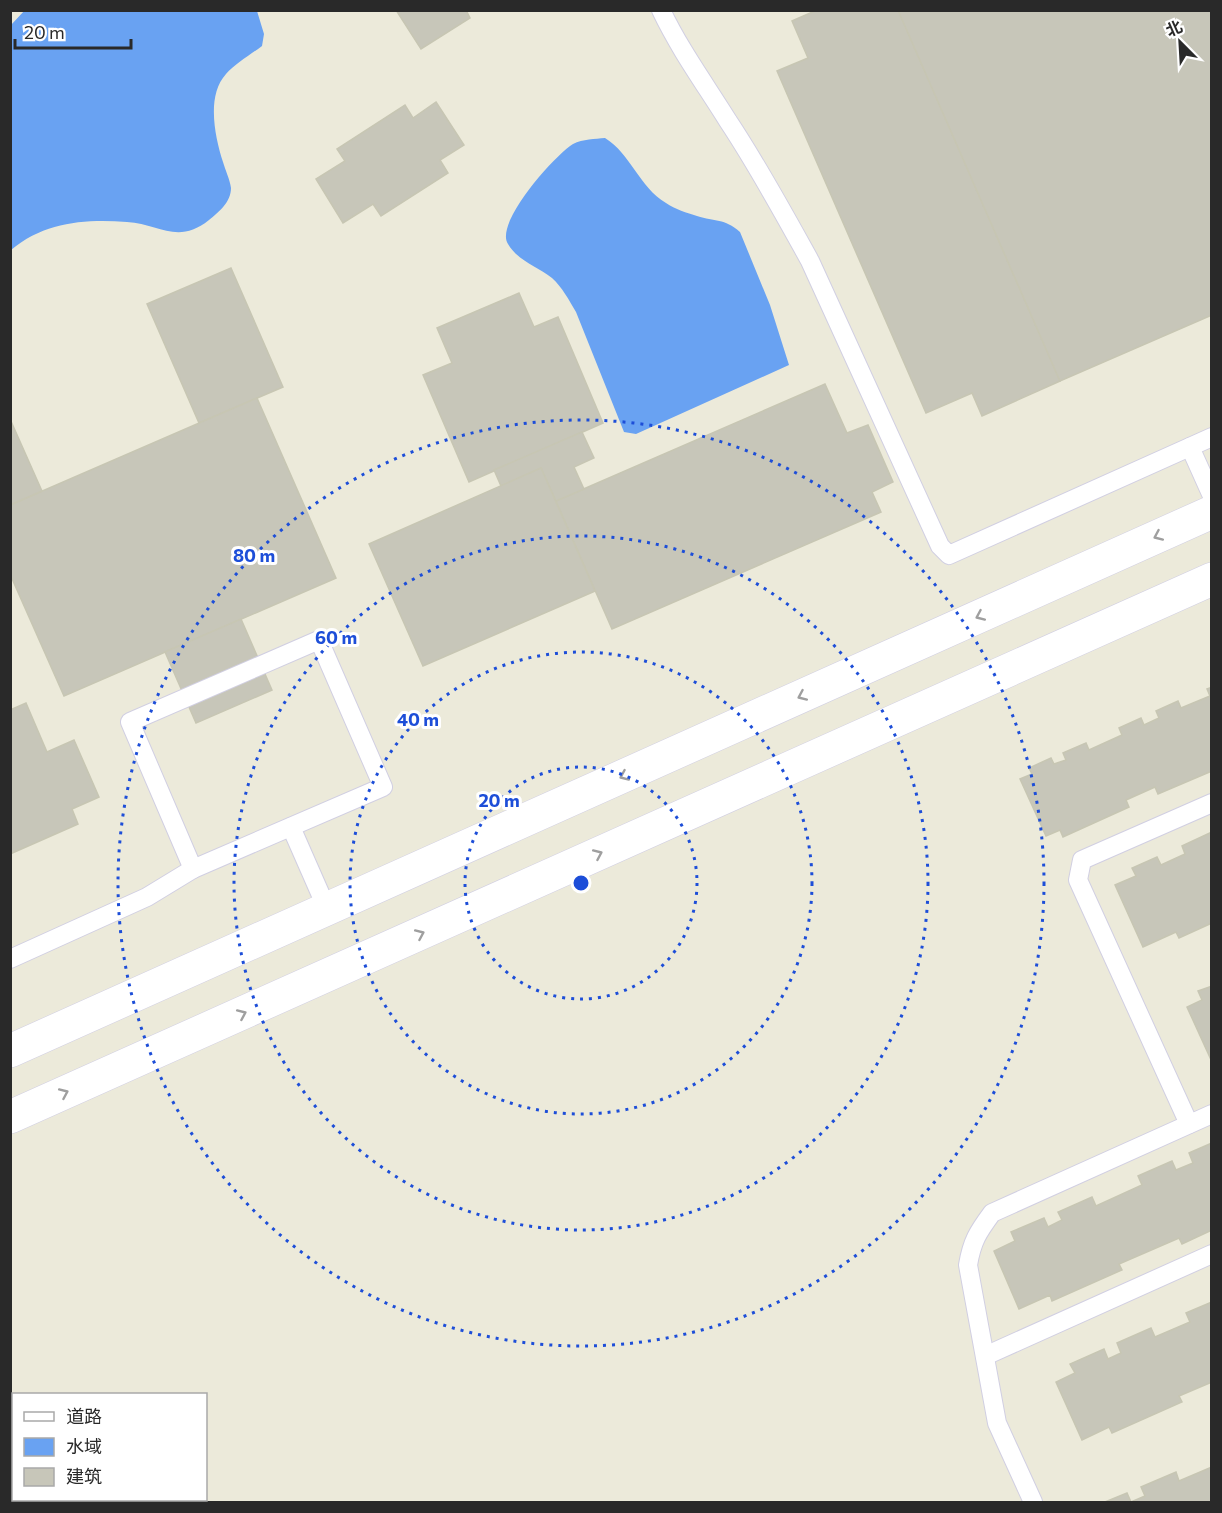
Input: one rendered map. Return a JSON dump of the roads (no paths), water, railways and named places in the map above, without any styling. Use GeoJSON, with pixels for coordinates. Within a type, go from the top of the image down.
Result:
{"type":"FeatureCollection","features":[{"type":"Feature","properties":{"kind":"street"},"geometry":{"type":"LineString","coordinates":[[10,1051],[1212,513]]}},
{"type":"Feature","properties":{"kind":"street"},"geometry":{"type":"LineString","coordinates":[[10,1117],[1212,579]]}},
{"type":"Feature","properties":{"kind":"lane"},"geometry":{"type":"LineString","coordinates":[[661,10],[694,71],[728,121],[786,216],[810,261],[940,546],[949,555],[1212,437]]}},
{"type":"Feature","properties":{"kind":"lane"},"geometry":{"type":"LineString","coordinates":[[1190,447],[1212,495]]}},
{"type":"Feature","properties":{"kind":"lane"},"geometry":{"type":"LineString","coordinates":[[10,958],[147,897],[193,869],[382,787],[319,640],[130,722],[193,869]]}},
{"type":"Feature","properties":{"kind":"lane"},"geometry":{"type":"LineString","coordinates":[[1189,1124],[1078,880],[1082,860],[1212,803]]}},
{"type":"Feature","properties":{"kind":"lane"},"geometry":{"type":"LineString","coordinates":[[291,827],[327,909]]}},
{"type":"Feature","properties":{"kind":"lane"},"geometry":{"type":"LineString","coordinates":[[1033,1503],[997,1423],[968,1265],[976,1234],[992,1213],[1212,1114]]}},
{"type":"Feature","properties":{"kind":"lane"},"geometry":{"type":"LineString","coordinates":[[985,1356],[1212,1254]]}},
{"type":"Feature","properties":{"kind":"water"},"geometry":{"type":"Polygon","coordinates":[[[25,10],[257,11],[264,34],[262,46],[226,74],[216,94],[215,129],[231,188],[227,202],[220,210],[198,227],[178,232],[127,222],[96,221],[66,224],[37,233],[11,250],[11,25],[25,10]]]}},
{"type":"Feature","properties":{"kind":"water"},"geometry":{"type":"Polygon","coordinates":[[[605,138],[622,153],[649,188],[666,203],[689,214],[724,222],[740,232],[770,305],[789,365],[636,434],[624,432],[576,312],[565,294],[552,278],[512,250],[506,234],[510,221],[528,190],[553,161],[573,144],[605,138]]]}}]}
